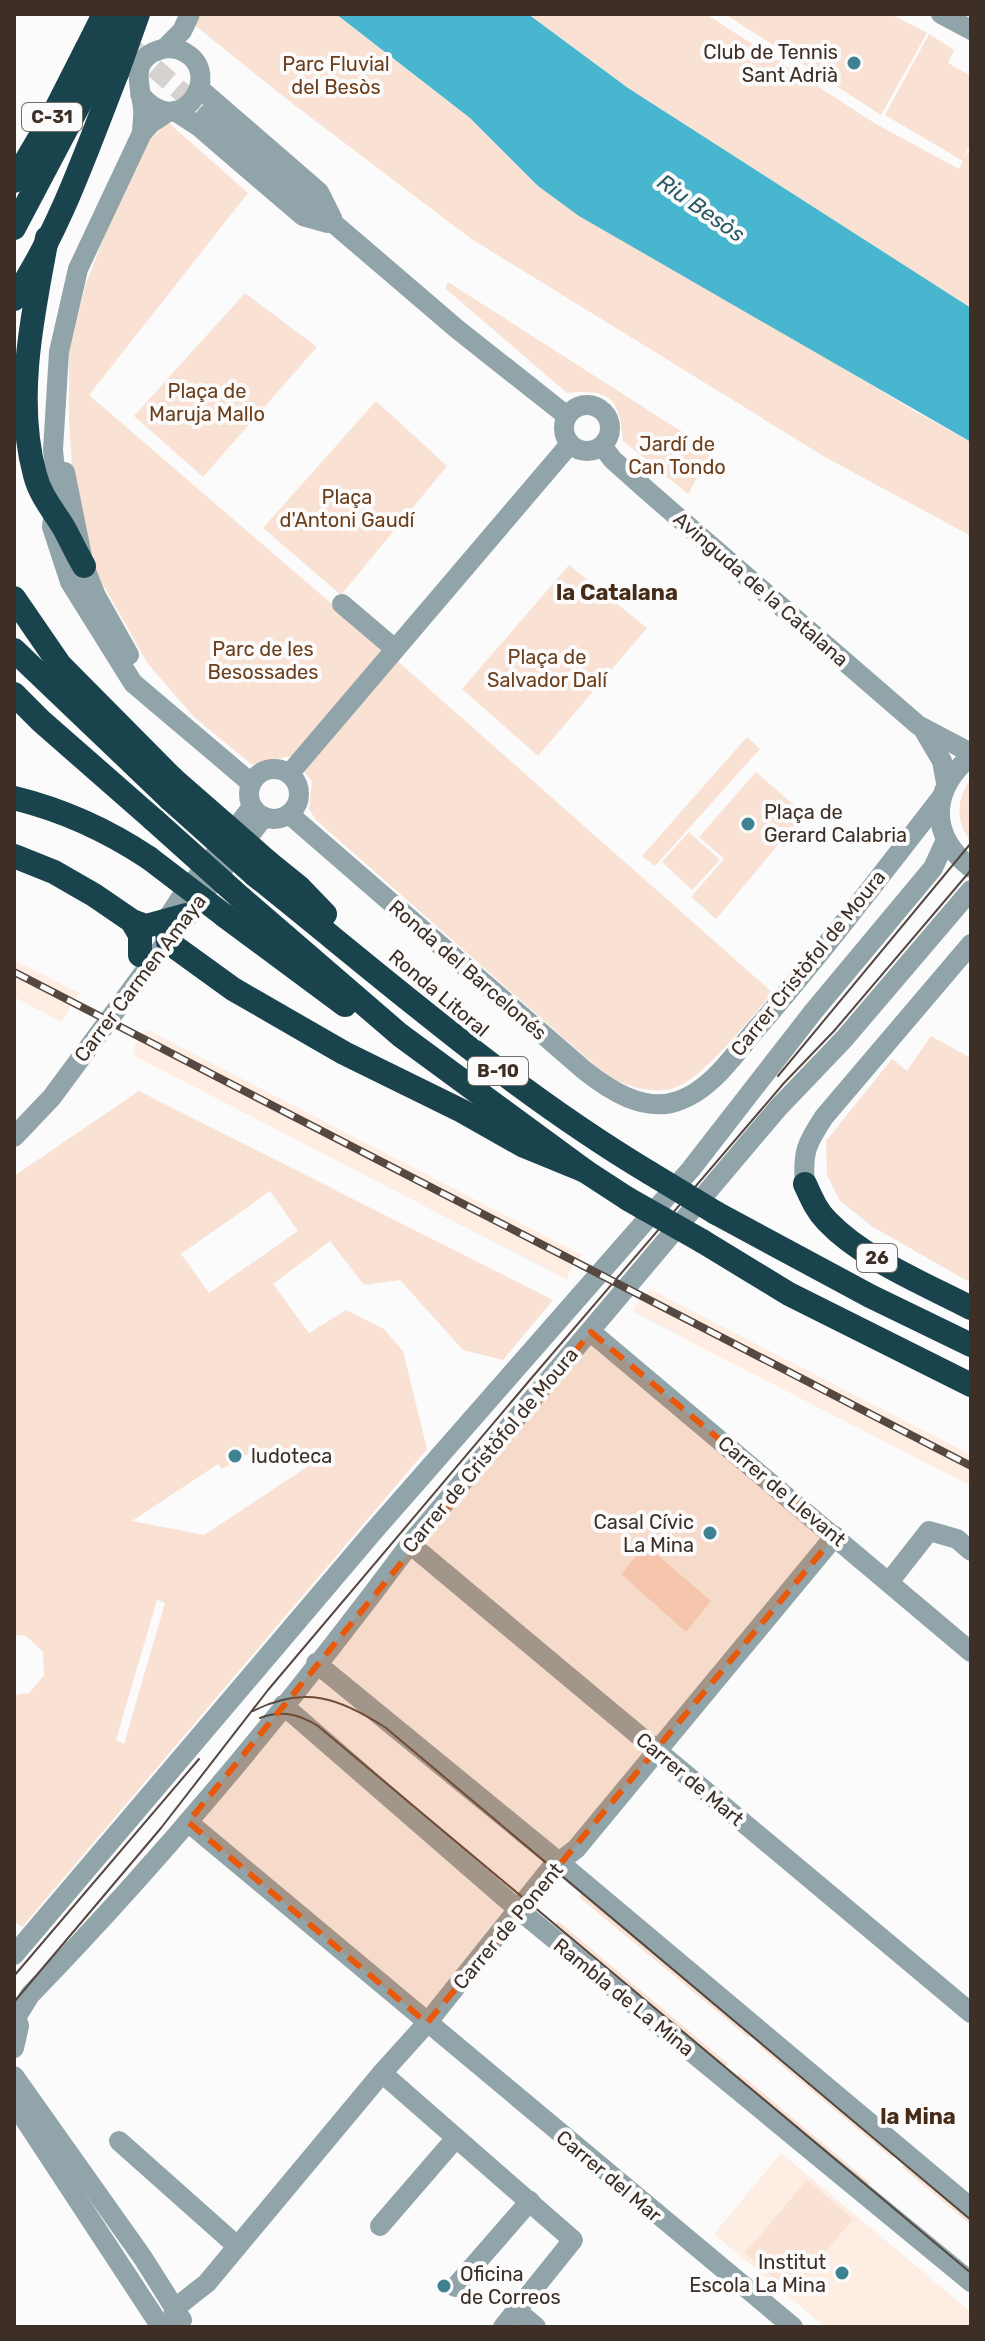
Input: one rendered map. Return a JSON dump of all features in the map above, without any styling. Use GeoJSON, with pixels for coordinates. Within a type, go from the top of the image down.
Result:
{"type":"FeatureCollection","features":[{"type":"Feature","properties":{"kind":"highway","name":"C-31"},"geometry":{"type":"LineString","coordinates":[[14,181],[53,115],[100,64],[104,14]]}},
{"type":"Feature","properties":{"kind":"highway"},"geometry":{"type":"LineString","coordinates":[[14,228],[125,14]]}},
{"type":"Feature","properties":{"kind":"highway"},"geometry":{"type":"LineString","coordinates":[[14,299],[74,182],[100,64],[138,14]]}},
{"type":"Feature","properties":{"kind":"highway"},"geometry":{"type":"LineString","coordinates":[[47,238],[30,324],[27,416],[44,459],[35,474],[47,504],[84,566]]}},
{"type":"Feature","properties":{"kind":"highway"},"geometry":{"type":"LineString","coordinates":[[14,598],[60,665],[171,789]]}},
{"type":"Feature","properties":{"kind":"highway","name":"Ronda Litoral"},"geometry":{"type":"LineString","coordinates":[[14,650],[430,1019],[517,1086],[716,1213],[870,1296],[971,1345]]}},
{"type":"Feature","properties":{"kind":"highway","name":"B-10"},"geometry":{"type":"LineString","coordinates":[[14,694],[154,820],[233,907],[585,1171],[789,1294],[971,1385]]}},
{"type":"Feature","properties":{"kind":"highway"},"geometry":{"type":"LineString","coordinates":[[14,798],[78,819],[119,839],[233,907]]}},
{"type":"Feature","properties":{"kind":"highway"},"geometry":{"type":"LineString","coordinates":[[14,856],[54,872],[132,921],[146,926],[173,926],[233,989],[344,1053],[404,1081],[532,1150],[585,1171]]}},
{"type":"Feature","properties":{"kind":"highway"},"geometry":{"type":"LineString","coordinates":[[132,921],[140,935],[140,955]]}},
{"type":"Feature","properties":{"kind":"highway","name":"26"},"geometry":{"type":"LineString","coordinates":[[805,1184],[822,1215],[854,1244],[971,1308]]}},
{"type":"Feature","properties":{"kind":"street"},"geometry":{"type":"LineString","coordinates":[[165,48],[186,23]]}},
{"type":"Feature","properties":{"kind":"street"},"geometry":{"type":"LineString","coordinates":[[186,23],[187,55]]}},
{"type":"Feature","properties":{"kind":"street"},"geometry":{"type":"LineString","coordinates":[[44,459],[55,409],[59,352],[78,269],[142,133],[150,124],[193,101],[200,89],[199,68],[187,55],[165,48],[143,61],[137,76],[142,133]]}},
{"type":"Feature","properties":{"kind":"street"},"geometry":{"type":"LineString","coordinates":[[200,89],[319,192],[336,226]]}},
{"type":"Feature","properties":{"kind":"street"},"geometry":{"type":"LineString","coordinates":[[140,94],[149,105],[172,112],[198,126],[303,216],[336,226]]}},
{"type":"Feature","properties":{"kind":"street"},"geometry":{"type":"LineString","coordinates":[[207,115],[457,329],[567,416]]}},
{"type":"Feature","properties":{"kind":"street"},"geometry":{"type":"LineString","coordinates":[[580,406],[603,410],[608,417],[610,433],[596,450],[582,451],[570,444],[564,430],[567,416],[580,406]]}},
{"type":"Feature","properties":{"kind":"street"},"geometry":{"type":"LineString","coordinates":[[55,409],[84,566],[96,596],[129,654],[165,708]]}},
{"type":"Feature","properties":{"kind":"street"},"geometry":{"type":"LineString","coordinates":[[290,773],[570,444]]}},
{"type":"Feature","properties":{"kind":"street","name":"Avinguda de la Catalana"},"geometry":{"type":"LineString","coordinates":[[602,446],[624,471],[923,729],[971,754]]}},
{"type":"Feature","properties":{"kind":"street"},"geometry":{"type":"LineString","coordinates":[[54,513],[52,527],[70,582],[133,683],[251,783]]}},
{"type":"Feature","properties":{"kind":"street"},"geometry":{"type":"LineString","coordinates":[[342,604],[395,649]]}},
{"type":"Feature","properties":{"kind":"street","name":"Avinguda de la Catalana"},"geometry":{"type":"LineString","coordinates":[[923,729],[942,761],[944,790],[940,819],[946,840]]}},
{"type":"Feature","properties":{"kind":"street","name":"Carrer Cristòfol de Moura"},"geometry":{"type":"LineString","coordinates":[[658,1104],[676,1102],[698,1092],[723,1067],[812,964],[944,790],[955,769],[971,754]]}},
{"type":"Feature","properties":{"kind":"street"},"geometry":{"type":"LineString","coordinates":[[275,768],[290,773],[299,786],[298,804],[279,819],[258,812],[248,794],[251,783],[265,770],[275,768]]}},
{"type":"Feature","properties":{"kind":"street","name":"Carrer Carmen Amaya"},"geometry":{"type":"LineString","coordinates":[[14,1137],[52,1097],[173,926],[180,899],[258,812]]}},
{"type":"Feature","properties":{"kind":"street","name":"Ronda del Barcelonés"},"geometry":{"type":"LineString","coordinates":[[289,814],[610,1091],[658,1104]]}},
{"type":"Feature","properties":{"kind":"street"},"geometry":{"type":"LineString","coordinates":[[946,840],[956,855],[971,868]]}},
{"type":"Feature","properties":{"kind":"street","name":"Carrer de Cristòfol de Moura"},"geometry":{"type":"LineString","coordinates":[[14,1955],[373,1532],[691,1169],[813,1012],[933,868],[946,840]]}},
{"type":"Feature","properties":{"kind":"street","name":"Carrer de Cristòfol de Moura"},"geometry":{"type":"LineString","coordinates":[[15,2014],[188,1822],[410,1544],[778,1108],[844,1039],[971,890]]}},
{"type":"Feature","properties":{"kind":"street","name":"Carrer Carmen Amaya"},"geometry":{"type":"LineString","coordinates":[[14,1120],[41,1091],[140,955],[173,926]]}},
{"type":"Feature","properties":{"kind":"street"},"geometry":{"type":"LineString","coordinates":[[805,1184],[805,1146],[824,1117],[971,944]]}},
{"type":"Feature","properties":{"kind":"street","name":"Carrer de Llevant"},"geometry":{"type":"LineString","coordinates":[[591,1332],[971,1652]]}},
{"type":"Feature","properties":{"kind":"street"},"geometry":{"type":"LineString","coordinates":[[889,1582],[929,1531],[957,1539],[971,1551]]}},
{"type":"Feature","properties":{"kind":"street","name":"Carrer de Ponent"},"geometry":{"type":"LineString","coordinates":[[173,2318],[207,2283],[427,2023],[551,1868],[576,1849],[835,1536]]}},
{"type":"Feature","properties":{"kind":"street","name":"Carrer de Mart"},"geometry":{"type":"LineString","coordinates":[[410,1544],[971,2013]]}},
{"type":"Feature","properties":{"kind":"street"},"geometry":{"type":"LineString","coordinates":[[316,1663],[559,1862],[971,2208]]}},
{"type":"Feature","properties":{"kind":"street","name":"Rambla de La Mina"},"geometry":{"type":"LineString","coordinates":[[283,1705],[519,1910],[971,2282]]}},
{"type":"Feature","properties":{"kind":"street","name":"Carrer del Mar"},"geometry":{"type":"LineString","coordinates":[[188,1822],[793,2327]]}},
{"type":"Feature","properties":{"kind":"street"},"geometry":{"type":"LineString","coordinates":[[14,2048],[18,2039],[15,2014]]}},
{"type":"Feature","properties":{"kind":"street"},"geometry":{"type":"LineString","coordinates":[[382,2073],[573,2240],[503,2327]]}},
{"type":"Feature","properties":{"kind":"street"},"geometry":{"type":"LineString","coordinates":[[14,2076],[143,2258],[173,2318],[186,2327]]}},
{"type":"Feature","properties":{"kind":"street"},"geometry":{"type":"LineString","coordinates":[[14,2103],[161,2327]]}},
{"type":"Feature","properties":{"kind":"street"},"geometry":{"type":"LineString","coordinates":[[380,2226],[456,2138]]}},
{"type":"Feature","properties":{"kind":"street"},"geometry":{"type":"LineString","coordinates":[[119,2141],[237,2246]]}},
{"type":"Feature","properties":{"kind":"street"},"geometry":{"type":"LineString","coordinates":[[455,2287],[530,2201]]}},
{"type":"Feature","properties":{"kind":"street"},"geometry":{"type":"LineString","coordinates":[[517,2311],[536,2327]]}},
{"type":"Feature","properties":{"kind":"highlighted area"},"geometry":{"type":"Polygon","coordinates":[[[591,1332],[835,1536],[427,2023],[188,1822],[591,1332]]]}},
{"type":"Feature","properties":{"kind":"shaded area"},"geometry":{"type":"Polygon","coordinates":[[[14,960],[79,993],[62,1022],[14,997],[14,960]]]}},
{"type":"Feature","properties":{"kind":"shaded area"},"geometry":{"type":"Polygon","coordinates":[[[148,1030],[582,1255],[569,1272],[567,1280],[133,1055],[135,1045],[148,1030]]]}},
{"type":"Feature","properties":{"kind":"shaded area"},"geometry":{"type":"Polygon","coordinates":[[[650,1289],[971,1455],[971,1486],[633,1312],[650,1289]]]}},
{"type":"Feature","properties":{"kind":"shaded area","name":"Institut Escola La Mina"},"geometry":{"type":"Polygon","coordinates":[[[781,2153],[971,2312],[971,2327],[825,2327],[714,2234],[781,2153]]]}},
{"type":"Feature","properties":{"kind":"green space","name":"Parc Fluvial del Besòs"},"geometry":{"type":"Polygon","coordinates":[[[181,14],[336,14],[470,118],[538,186],[971,442],[971,536],[825,457],[470,238],[280,94],[181,14]]]}},
{"type":"Feature","properties":{"kind":"green space"},"geometry":{"type":"Polygon","coordinates":[[[528,14],[706,14],[876,124],[959,169],[963,161],[885,115],[929,34],[954,50],[948,63],[971,76],[971,143],[963,159],[971,148],[971,308],[628,88],[528,14]]]}},
{"type":"Feature","properties":{"kind":"green space","name":"Club de Tennis Sant Adrià"},"geometry":{"type":"Polygon","coordinates":[[[725,14],[891,14],[927,33],[881,115],[725,14]]]}},
{"type":"Feature","properties":{"kind":"green space","name":"Parc de les Besossades"},"geometry":{"type":"Polygon","coordinates":[[[169,123],[248,193],[89,395],[368,635],[773,993],[712,1060],[685,1083],[665,1090],[649,1090],[608,1077],[316,820],[309,809],[312,781],[291,756],[252,765],[194,717],[148,664],[98,576],[73,485],[69,353],[85,286],[111,220],[151,137],[169,123]]]}},
{"type":"Feature","properties":{"kind":"green space","name":"Jardí de Can Tondo"},"geometry":{"type":"Polygon","coordinates":[[[448,282],[712,451],[688,494],[623,441],[619,415],[610,399],[593,392],[567,393],[445,288],[448,282]]]}},
{"type":"Feature","properties":{"kind":"green space","name":"Plaça de Maruja Mallo"},"geometry":{"type":"Polygon","coordinates":[[[245,293],[317,347],[203,477],[134,416],[245,293]]]}},
{"type":"Feature","properties":{"kind":"green space","name":"Plaça d'Antoni Gaudí"},"geometry":{"type":"Polygon","coordinates":[[[376,401],[447,466],[341,595],[263,528],[376,401]]]}},
{"type":"Feature","properties":{"kind":"green space","name":"Plaça de Salvador Dalí"},"geometry":{"type":"Polygon","coordinates":[[[569,565],[647,628],[538,756],[462,689],[569,565]]]}},
{"type":"Feature","properties":{"kind":"green space"},"geometry":{"type":"Polygon","coordinates":[[[747,737],[760,749],[655,866],[642,856],[747,737]]]}},
{"type":"Feature","properties":{"kind":"green space"},"geometry":{"type":"Polygon","coordinates":[[[756,772],[804,814],[716,919],[691,897],[724,859],[699,837],[756,772]]]}},
{"type":"Feature","properties":{"kind":"green space"},"geometry":{"type":"Polygon","coordinates":[[[971,778],[971,842],[962,826],[959,810],[962,795],[971,778]]]}},
{"type":"Feature","properties":{"kind":"green space"},"geometry":{"type":"Polygon","coordinates":[[[689,832],[720,860],[692,890],[662,862],[689,832]]]}},
{"type":"Feature","properties":{"kind":"green space"},"geometry":{"type":"Polygon","coordinates":[[[931,1036],[971,1058],[971,1283],[873,1227],[840,1201],[827,1175],[826,1141],[892,1059],[907,1071],[931,1036]]]}},
{"type":"Feature","properties":{"kind":"green space"},"geometry":{"type":"Polygon","coordinates":[[[139,1091],[553,1300],[503,1360],[463,1350],[400,1280],[364,1285],[330,1241],[273,1284],[309,1333],[346,1310],[384,1329],[403,1351],[427,1449],[22,1927],[14,1921],[14,1695],[29,1693],[44,1675],[43,1652],[26,1636],[14,1635],[14,1176],[139,1091]],[[270,1191],[181,1254],[209,1293],[298,1231],[270,1191]],[[258,1448],[222,1469],[218,1464],[132,1521],[204,1535],[307,1467],[258,1448]],[[157,1600],[116,1740],[124,1744],[165,1603],[157,1600]]]}},
{"type":"Feature","properties":{"kind":"green space"},"geometry":{"type":"Polygon","coordinates":[[[646,1545],[711,1601],[686,1632],[621,1574],[646,1545]]]}},
{"type":"Feature","properties":{"kind":"green space"},"geometry":{"type":"Polygon","coordinates":[[[585,1890],[754,2032],[749,2038],[579,1897],[585,1890]]]}},
{"type":"Feature","properties":{"kind":"green space"},"geometry":{"type":"Polygon","coordinates":[[[558,1921],[728,2064],[722,2070],[553,1928],[558,1921]]]}},
{"type":"Feature","properties":{"kind":"green space"},"geometry":{"type":"Polygon","coordinates":[[[765,2041],[897,2152],[892,2158],[760,2047],[765,2041]]]}},
{"type":"Feature","properties":{"kind":"green space"},"geometry":{"type":"Polygon","coordinates":[[[739,2073],[870,2183],[865,2189],[734,2079],[739,2073]]]}},
{"type":"Feature","properties":{"kind":"green space"},"geometry":{"type":"Polygon","coordinates":[[[908,2161],[971,2215],[971,2225],[902,2167],[908,2161]]]}},
{"type":"Feature","properties":{"kind":"green space"},"geometry":{"type":"Polygon","coordinates":[[[807,2180],[853,2219],[791,2292],[745,2253],[807,2180]]]}},
{"type":"Feature","properties":{"kind":"water","name":"Riu Besòs"},"geometry":{"type":"Polygon","coordinates":[[[336,14],[528,14],[628,88],[971,308],[971,442],[579,216],[538,186],[470,118],[336,14]]]}},
{"type":"Feature","properties":{"kind":"tunnel"},"geometry":{"type":"LineString","coordinates":[[132,48],[204,112]]}},
{"type":"Feature","properties":{"kind":"tram line"},"geometry":{"type":"LineString","coordinates":[[778,1076],[971,843]]}},
{"type":"Feature","properties":{"kind":"tram line"},"geometry":{"type":"LineString","coordinates":[[14,2002],[161,1828],[268,1690],[529,1381],[971,870]]}},
{"type":"Feature","properties":{"kind":"tram line"},"geometry":{"type":"LineString","coordinates":[[253,1711],[289,1698],[322,1698],[353,1709],[386,1728],[971,2220]]}},
{"type":"Feature","properties":{"kind":"tram line"},"geometry":{"type":"LineString","coordinates":[[260,1718],[290,1714],[318,1726],[971,2273]]}},
{"type":"Feature","properties":{"kind":"tram line"},"geometry":{"type":"LineString","coordinates":[[14,1976],[199,1759]]}},
{"type":"Feature","properties":{"kind":"railway"},"geometry":{"type":"LineString","coordinates":[[14,972],[971,1466]]}},
{"type":"Feature","properties":{"kind":"place","name":"Club de Tennis Sant Adrià"},"geometry":{"type":"Point","coordinates":[854,63]}},
{"type":"Feature","properties":{"kind":"place","name":"Plaça de Gerard Calabria"},"geometry":{"type":"Point","coordinates":[748,824]}},
{"type":"Feature","properties":{"kind":"place","name":"ludoteca"},"geometry":{"type":"Point","coordinates":[235,1456]}},
{"type":"Feature","properties":{"kind":"place","name":"Casal Cívic La Mina"},"geometry":{"type":"Point","coordinates":[710,1533]}},
{"type":"Feature","properties":{"kind":"place","name":"Institut Escola La Mina"},"geometry":{"type":"Point","coordinates":[842,2273]}},
{"type":"Feature","properties":{"kind":"place","name":"Oficina de Correos"},"geometry":{"type":"Point","coordinates":[444,2286]}},
{"type":"Feature","properties":{"kind":"district","name":"la Catalana"},"geometry":{"type":"Point","coordinates":[617,592]}},
{"type":"Feature","properties":{"kind":"district","name":"la Mina"},"geometry":{"type":"Point","coordinates":[918,2116]}}]}
